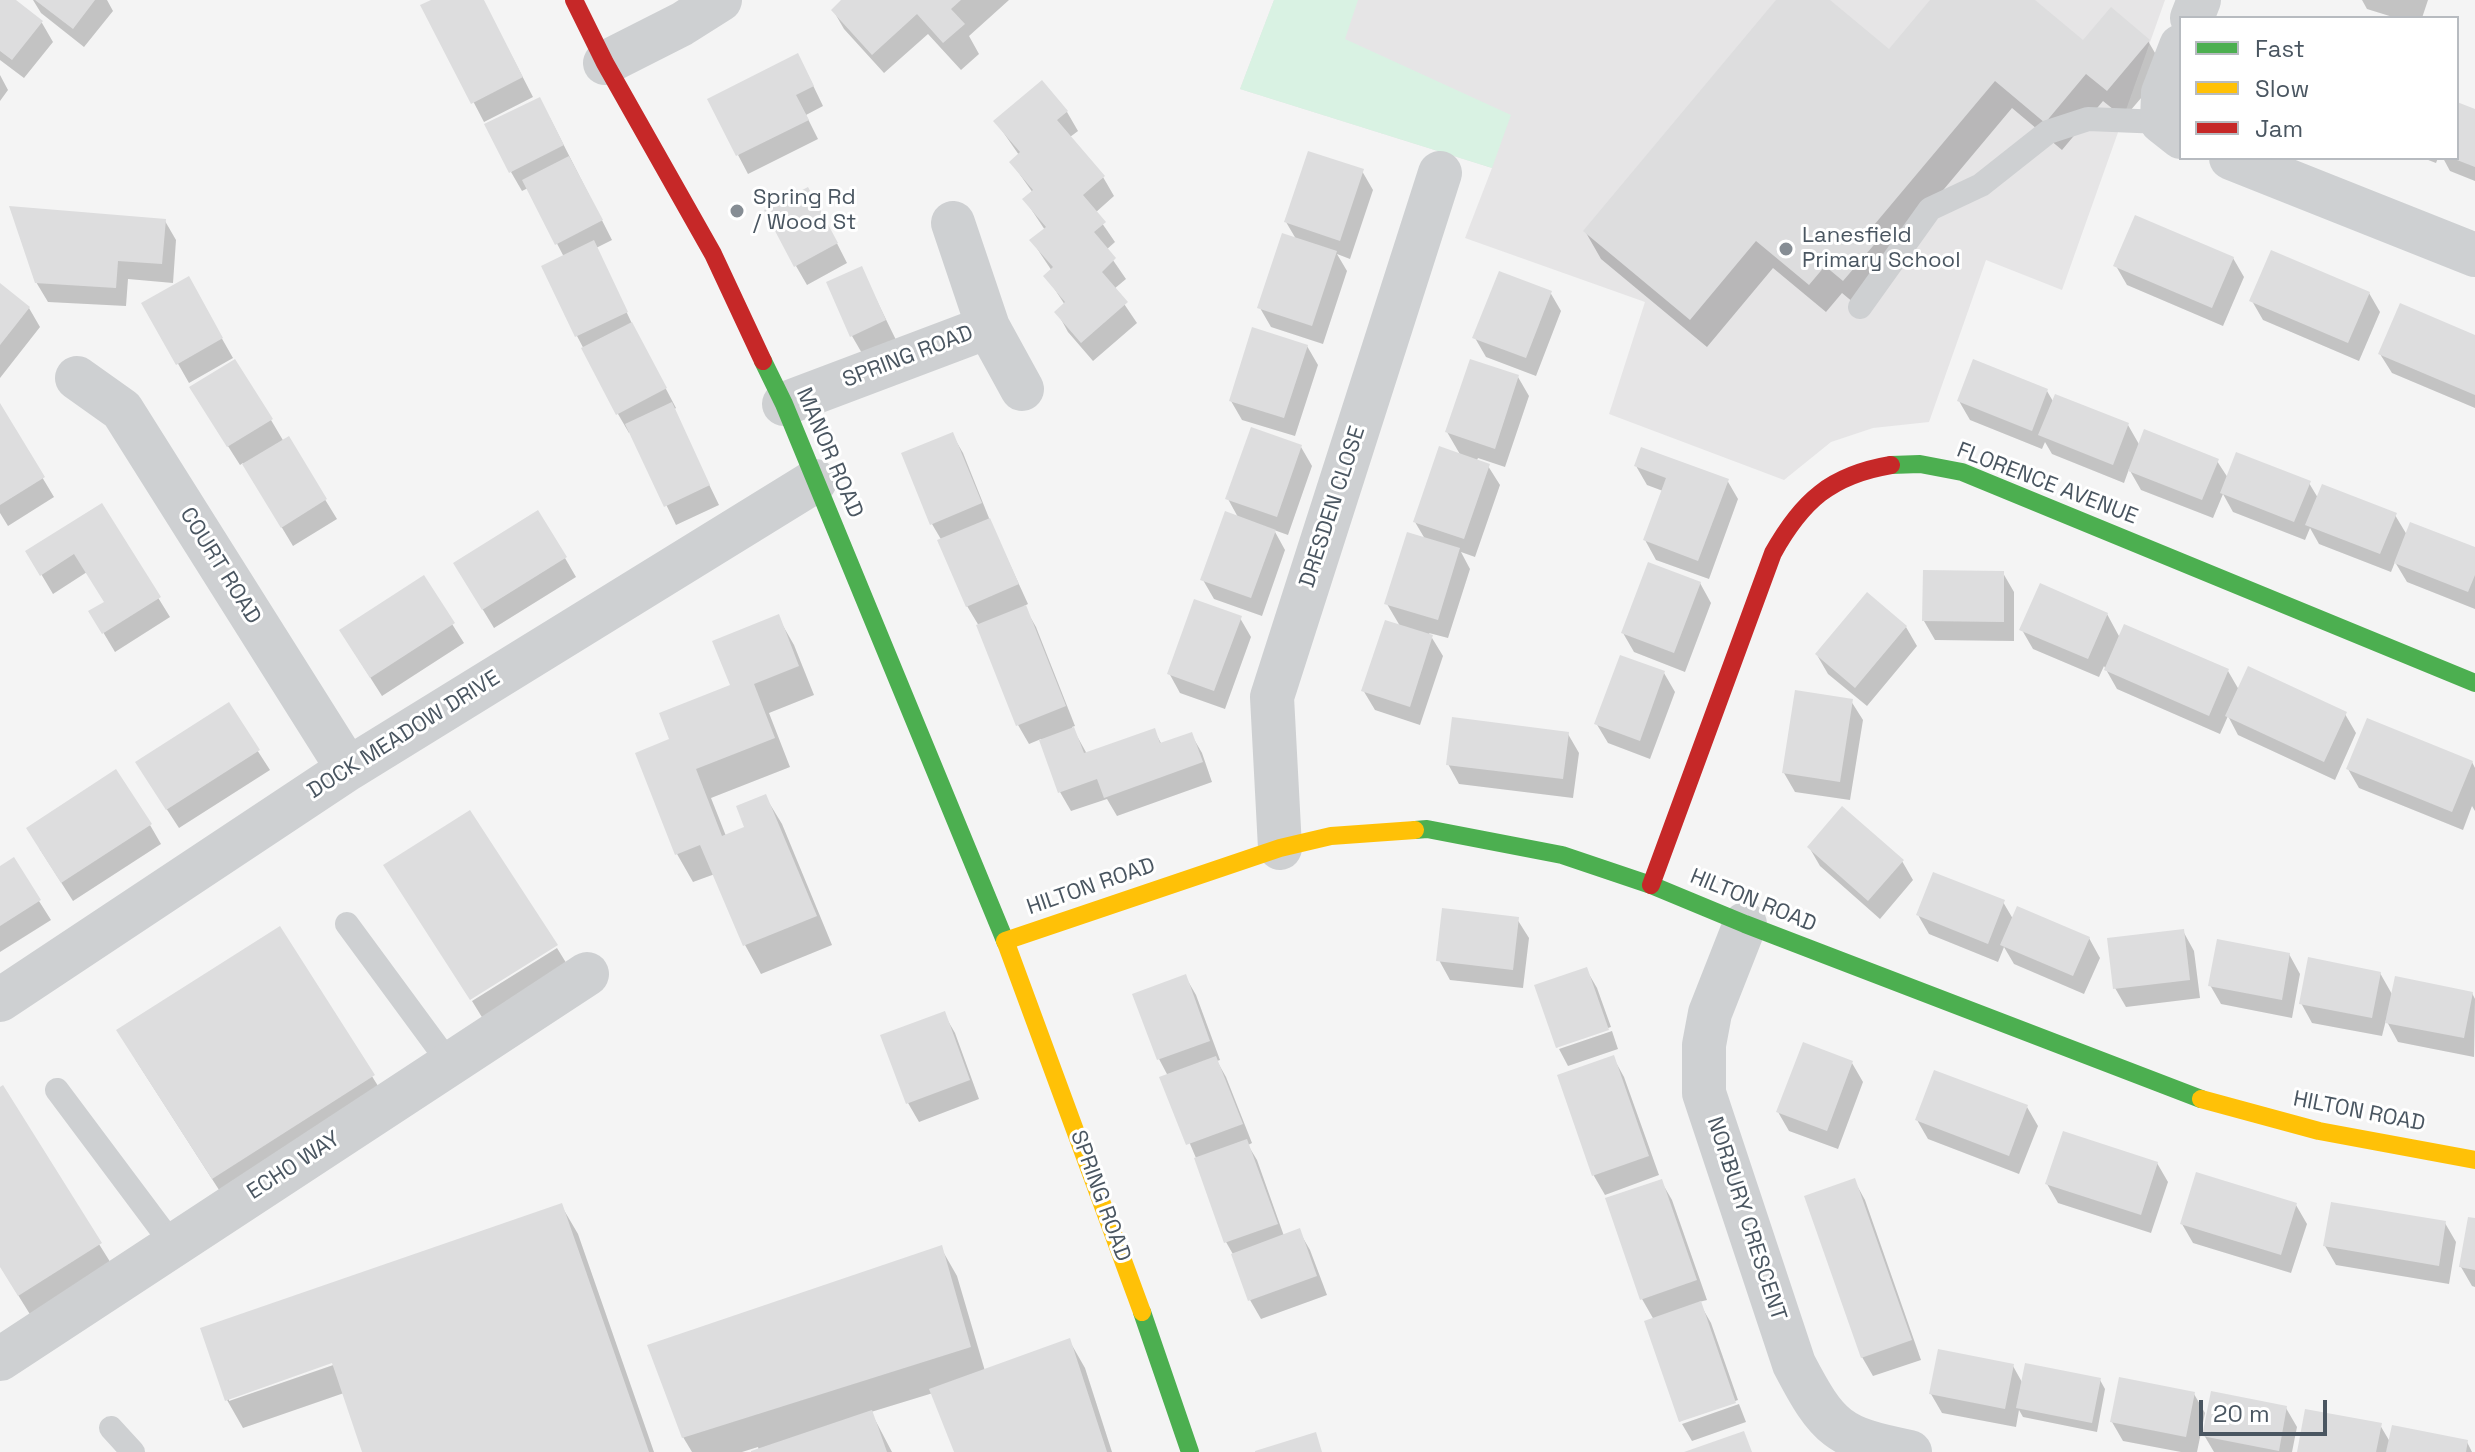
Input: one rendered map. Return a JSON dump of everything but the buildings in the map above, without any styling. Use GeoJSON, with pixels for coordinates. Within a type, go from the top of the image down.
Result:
{"type":"FeatureCollection","features":[{"type":"Feature","properties":{"kind":"street","name":"MANOR ROAD"},"geometry":{"type":"LineString","coordinates":[[574,0],[605,63],[713,254],[784,404],[1005,941]]}},
{"type":"Feature","properties":{"kind":"street"},"geometry":{"type":"LineString","coordinates":[[605,63],[682,24],[720,0]]}},
{"type":"Feature","properties":{"kind":"street"},"geometry":{"type":"LineString","coordinates":[[2172,130],[2163,93],[2179,51]]}},
{"type":"Feature","properties":{"kind":"street"},"geometry":{"type":"LineString","coordinates":[[2236,160],[2475,255]]}},
{"type":"Feature","properties":{"kind":"street","name":"DRESDEN CLOSE"},"geometry":{"type":"LineString","coordinates":[[1280,848],[1272,697],[1440,173]]}},
{"type":"Feature","properties":{"kind":"street","name":"SPRING ROAD"},"geometry":{"type":"LineString","coordinates":[[953,223],[988,327],[1022,389]]}},
{"type":"Feature","properties":{"kind":"street","name":"SPRING ROAD"},"geometry":{"type":"LineString","coordinates":[[784,404],[988,327]]}},
{"type":"Feature","properties":{"kind":"street","name":"COURT ROAD"},"geometry":{"type":"LineString","coordinates":[[77,378],[122,410],[348,769]]}},
{"type":"Feature","properties":{"kind":"street","name":"FLORENCE AVENUE"},"geometry":{"type":"LineString","coordinates":[[1651,885],[1773,553],[1790,522],[1817,496],[1847,477],[1877,467],[1908,463],[1962,472],[2475,683]]}},
{"type":"Feature","properties":{"kind":"street","name":"DOCK MEADOW DRIVE"},"geometry":{"type":"LineString","coordinates":[[0,1000],[348,769],[815,481]]}},
{"type":"Feature","properties":{"kind":"street","name":"HILTON ROAD"},"geometry":{"type":"LineString","coordinates":[[1005,941],[1280,848],[1331,836],[1427,829],[1562,855],[1651,885],[2218,1106],[2319,1131],[2475,1160]]}},
{"type":"Feature","properties":{"kind":"street","name":"NORBURY CRESCENT"},"geometry":{"type":"LineString","coordinates":[[1745,924],[1710,1013],[1704,1045],[1704,1093],[1794,1364],[1807,1390],[1819,1410],[1841,1431],[1867,1444],[1910,1452]]}},
{"type":"Feature","properties":{"kind":"street","name":"SPRING ROAD"},"geometry":{"type":"LineString","coordinates":[[1005,941],[1130,1276],[1190,1452]]}},
{"type":"Feature","properties":{"kind":"street","name":"ECHO WAY"},"geometry":{"type":"LineString","coordinates":[[0,1359],[587,974]]}},
{"type":"Feature","properties":{"kind":"lane"},"geometry":{"type":"LineString","coordinates":[[1860,307],[1930,209],[1981,185],[2048,132],[2088,119],[2172,130]]}},
{"type":"Feature","properties":{"kind":"lane"},"geometry":{"type":"LineString","coordinates":[[347,924],[450,1064]]}},
{"type":"Feature","properties":{"kind":"lane"},"geometry":{"type":"LineString","coordinates":[[57,1090],[173,1245]]}},
{"type":"Feature","properties":{"kind":"lane"},"geometry":{"type":"LineString","coordinates":[[111,1428],[133,1452]]}},
{"type":"Feature","properties":{"kind":"shaded area","name":"Lanesfield Primary School"},"geometry":{"type":"Polygon","coordinates":[[[1274,0],[2165,0],[2062,290],[1986,260],[1929,422],[1873,428],[1831,442],[1784,480],[1609,414],[1645,302],[1465,238],[1492,168],[1240,89],[1274,0]]]}},
{"type":"Feature","properties":{"kind":"green space"},"geometry":{"type":"Polygon","coordinates":[[[1274,0],[1358,0],[1345,39],[1511,115],[1492,168],[1240,89],[1274,0]]]}},
{"type":"Feature","properties":{"kind":"traffic: fast"},"geometry":{"type":"LineString","coordinates":[[763,361],[784,404],[1006,943]]}},
{"type":"Feature","properties":{"kind":"traffic: fast"},"geometry":{"type":"LineString","coordinates":[[1891,465],[1920,464],[1962,472],[2475,683]]}},
{"type":"Feature","properties":{"kind":"traffic: fast"},"geometry":{"type":"LineString","coordinates":[[1415,830],[1427,829],[1562,855],[1651,885],[2201,1099]]}},
{"type":"Feature","properties":{"kind":"traffic: fast"},"geometry":{"type":"LineString","coordinates":[[1142,1312],[1190,1452]]}},
{"type":"Feature","properties":{"kind":"traffic: slow"},"geometry":{"type":"LineString","coordinates":[[1005,941],[1280,848],[1331,836],[1415,830]]}},
{"type":"Feature","properties":{"kind":"traffic: slow"},"geometry":{"type":"LineString","coordinates":[[1006,943],[1142,1312]]}},
{"type":"Feature","properties":{"kind":"traffic: slow"},"geometry":{"type":"LineString","coordinates":[[2201,1099],[2319,1131],[2475,1160]]}},
{"type":"Feature","properties":{"kind":"traffic: jam"},"geometry":{"type":"LineString","coordinates":[[574,0],[605,63],[713,254],[763,361]]}},
{"type":"Feature","properties":{"kind":"traffic: jam"},"geometry":{"type":"LineString","coordinates":[[1651,885],[1773,553],[1795,519],[1820,493],[1851,476],[1891,465]]}},
{"type":"Feature","properties":{"kind":"place","name":"Spring Rd / Wood St"},"geometry":{"type":"Point","coordinates":[737,211]}},
{"type":"Feature","properties":{"kind":"place","name":"Lanesfield Primary School"},"geometry":{"type":"Point","coordinates":[1786,249]}}]}
